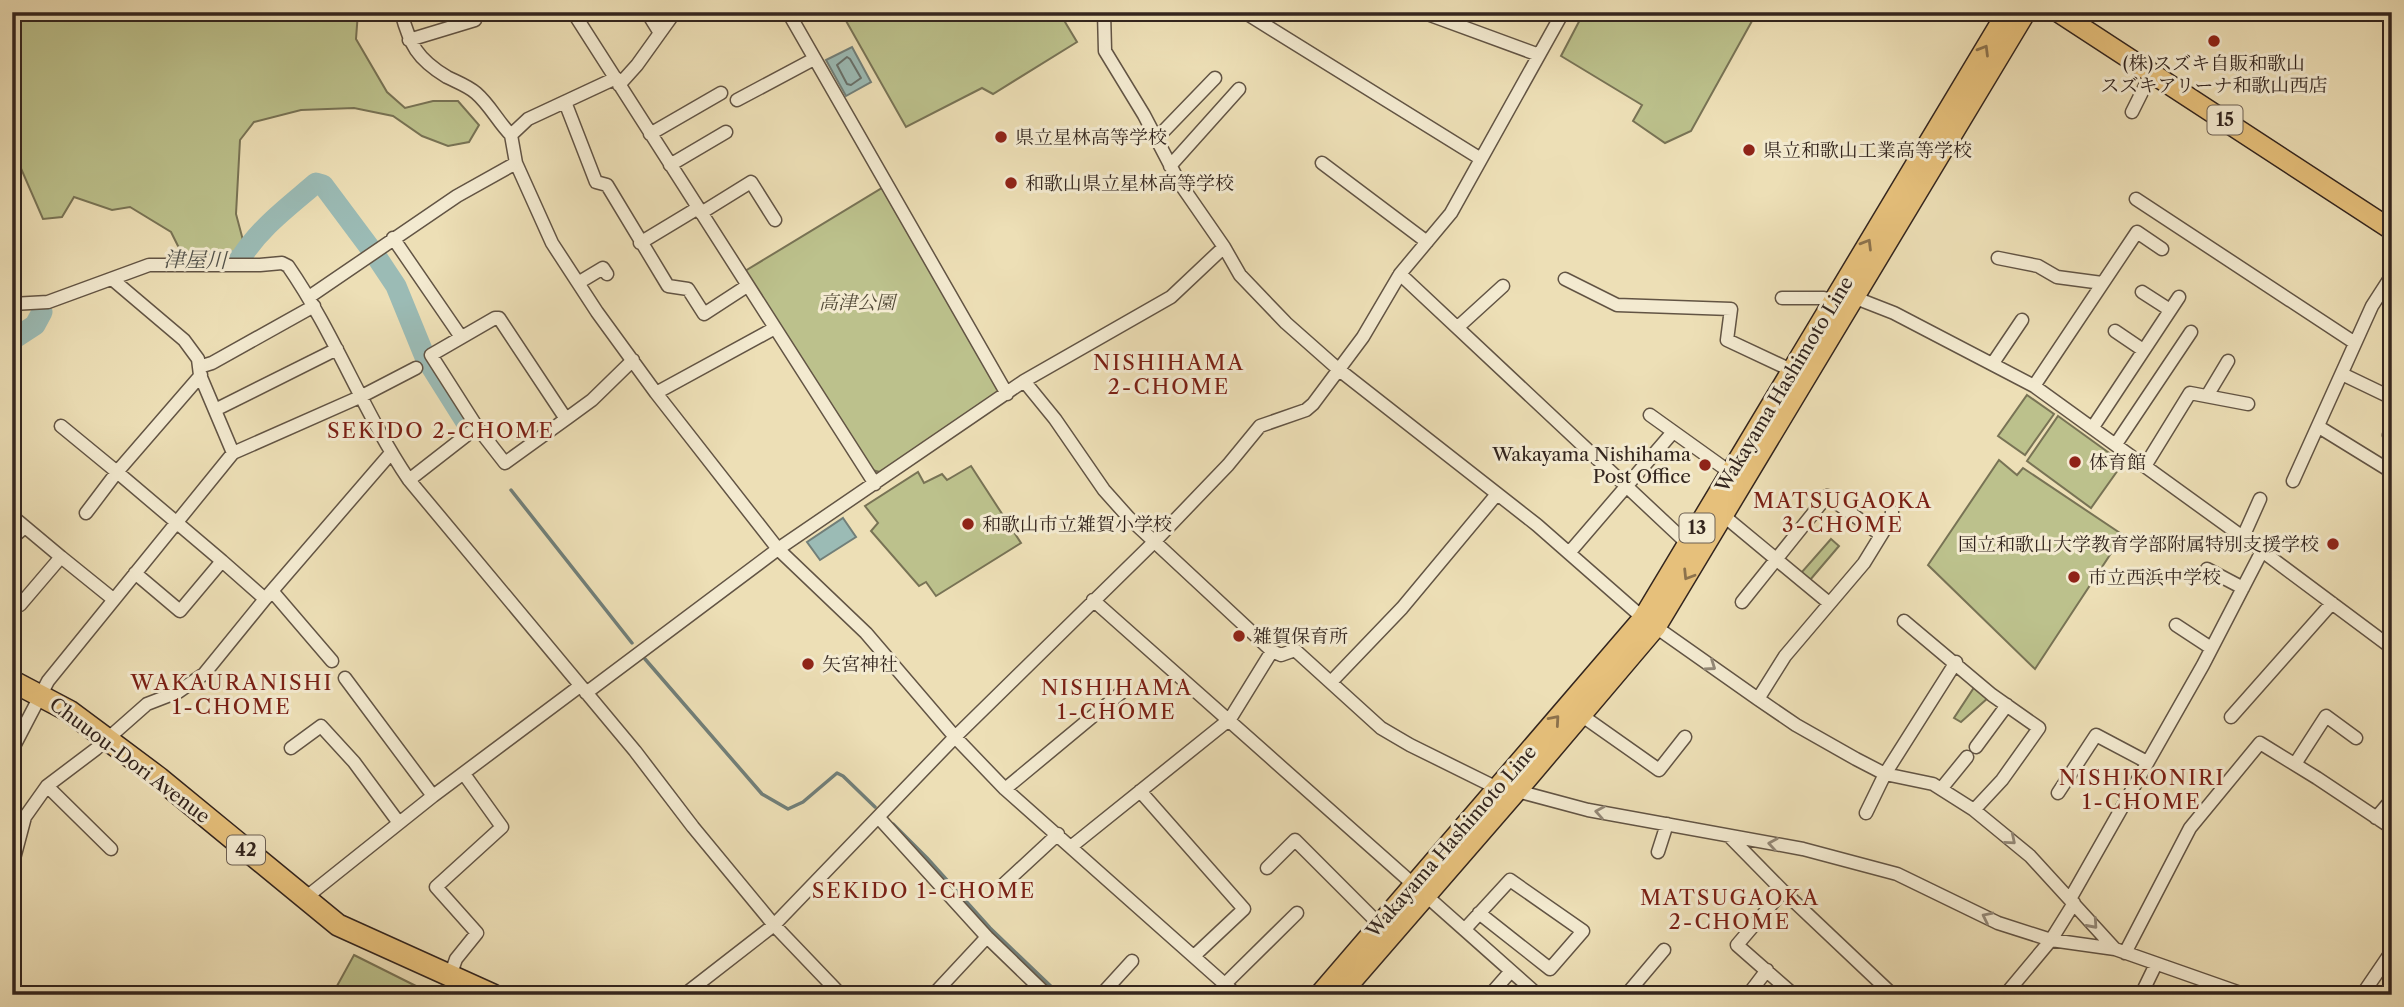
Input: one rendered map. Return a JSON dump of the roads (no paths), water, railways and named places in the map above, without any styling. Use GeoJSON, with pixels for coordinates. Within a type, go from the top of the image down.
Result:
{"type":"FeatureCollection","features":[{"type":"Feature","properties":{"kind":"highway","name":"Chuuou-Dori Avenue"},"geometry":{"type":"LineString","coordinates":[[12,681],[69,711],[159,778],[338,925],[494,995]]}},
{"type":"Feature","properties":{"kind":"main road","name":"Wakayama Hashimoto Line"},"geometry":{"type":"LineString","coordinates":[[1319,995],[1379,924],[1420,889],[1517,791],[1581,715],[1724,516],[1842,297],[2007,12]]}},
{"type":"Feature","properties":{"kind":"main road","name":"Wakayama Hashimoto Line"},"geometry":{"type":"LineString","coordinates":[[1340,995],[1497,788],[1649,622],[1688,544],[1791,370],[1842,297],[2026,12]]}},
{"type":"Feature","properties":{"kind":"main road","name":"15"},"geometry":{"type":"LineString","coordinates":[[2058,12],[2392,230]]}},
{"type":"Feature","properties":{"kind":"street"},"geometry":{"type":"LineString","coordinates":[[401,12],[409,40],[428,64],[473,90],[511,135],[516,163],[552,243],[578,284],[656,393],[778,549],[866,633],[955,737],[1005,789],[1237,995]]}},
{"type":"Feature","properties":{"kind":"street"},"geometry":{"type":"LineString","coordinates":[[573,12],[875,484]]}},
{"type":"Feature","properties":{"kind":"street"},"geometry":{"type":"LineString","coordinates":[[647,12],[660,33]]}},
{"type":"Feature","properties":{"kind":"street"},"geometry":{"type":"LineString","coordinates":[[511,135],[528,119],[618,82],[675,12]]}},
{"type":"Feature","properties":{"kind":"street"},"geometry":{"type":"LineString","coordinates":[[788,12],[1007,394]]}},
{"type":"Feature","properties":{"kind":"street"},"geometry":{"type":"LineString","coordinates":[[1104,12],[1105,51],[1170,166],[1240,275],[1286,323],[1338,369],[1569,553],[1649,622],[1796,726],[1885,774],[1933,784],[1974,810],[2030,856],[2120,951]]}},
{"type":"Feature","properties":{"kind":"street"},"geometry":{"type":"LineString","coordinates":[[1244,12],[1481,159]]}},
{"type":"Feature","properties":{"kind":"street"},"geometry":{"type":"LineString","coordinates":[[1422,12],[1539,55]]}},
{"type":"Feature","properties":{"kind":"street"},"geometry":{"type":"LineString","coordinates":[[684,995],[774,925],[955,737],[1154,542],[1228,465],[1260,426],[1306,410],[1313,404],[1363,337],[1400,274],[1451,213],[1563,12]]}},
{"type":"Feature","properties":{"kind":"street"},"geometry":{"type":"LineString","coordinates":[[409,40],[475,20]]}},
{"type":"Feature","properties":{"kind":"street"},"geometry":{"type":"LineString","coordinates":[[737,100],[814,59]]}},
{"type":"Feature","properties":{"kind":"street"},"geometry":{"type":"LineString","coordinates":[[2132,112],[2152,72]]}},
{"type":"Feature","properties":{"kind":"street"},"geometry":{"type":"LineString","coordinates":[[1156,139],[1215,78]]}},
{"type":"Feature","properties":{"kind":"street"},"geometry":{"type":"LineString","coordinates":[[1170,166],[1239,89]]}},
{"type":"Feature","properties":{"kind":"street"},"geometry":{"type":"LineString","coordinates":[[650,134],[721,93]]}},
{"type":"Feature","properties":{"kind":"street"},"geometry":{"type":"LineString","coordinates":[[565,102],[596,182],[607,185],[668,286],[688,289],[704,314],[747,286]]}},
{"type":"Feature","properties":{"kind":"street"},"geometry":{"type":"LineString","coordinates":[[670,165],[726,132]]}},
{"type":"Feature","properties":{"kind":"street"},"geometry":{"type":"LineString","coordinates":[[86,513],[200,371],[312,301],[393,238],[457,196],[516,163]]}},
{"type":"Feature","properties":{"kind":"street"},"geometry":{"type":"LineString","coordinates":[[1322,163],[1427,242]]}},
{"type":"Feature","properties":{"kind":"street"},"geometry":{"type":"LineString","coordinates":[[640,243],[751,182],[775,220]]}},
{"type":"Feature","properties":{"kind":"street"},"geometry":{"type":"LineString","coordinates":[[2136,199],[2355,343]]}},
{"type":"Feature","properties":{"kind":"street"},"geometry":{"type":"LineString","coordinates":[[2034,386],[2137,232],[2162,249]]}},
{"type":"Feature","properties":{"kind":"street"},"geometry":{"type":"LineString","coordinates":[[393,238],[461,337]]}},
{"type":"Feature","properties":{"kind":"street"},"geometry":{"type":"LineString","coordinates":[[304,899],[433,796],[778,549],[1024,381],[1171,296],[1224,247]]}},
{"type":"Feature","properties":{"kind":"street"},"geometry":{"type":"LineString","coordinates":[[1998,258],[2038,266],[2057,277],[2102,283]]}},
{"type":"Feature","properties":{"kind":"street"},"geometry":{"type":"LineString","coordinates":[[12,304],[48,302],[149,265],[282,263],[288,266],[312,301],[391,453],[409,480],[774,925],[841,995]]}},
{"type":"Feature","properties":{"kind":"street"},"geometry":{"type":"LineString","coordinates":[[578,284],[603,268],[607,274]]}},
{"type":"Feature","properties":{"kind":"street"},"geometry":{"type":"LineString","coordinates":[[1400,274],[1688,544]]}},
{"type":"Feature","properties":{"kind":"street"},"geometry":{"type":"LineString","coordinates":[[2293,481],[2374,300],[2392,275]]}},
{"type":"Feature","properties":{"kind":"street"},"geometry":{"type":"LineString","coordinates":[[112,279],[184,340],[198,359],[200,371],[233,453]]}},
{"type":"Feature","properties":{"kind":"street"},"geometry":{"type":"LineString","coordinates":[[1565,279],[1617,304],[1731,309],[1727,340],[1791,370]]}},
{"type":"Feature","properties":{"kind":"street"},"geometry":{"type":"LineString","coordinates":[[1458,327],[1503,286]]}},
{"type":"Feature","properties":{"kind":"street"},"geometry":{"type":"LineString","coordinates":[[2142,292],[2170,310]]}},
{"type":"Feature","properties":{"kind":"street"},"geometry":{"type":"LineString","coordinates":[[1782,298],[1842,297],[1895,313],[2034,386],[2392,648]]}},
{"type":"Feature","properties":{"kind":"street"},"geometry":{"type":"LineString","coordinates":[[2093,427],[2179,297]]}},
{"type":"Feature","properties":{"kind":"street"},"geometry":{"type":"LineString","coordinates":[[566,419],[499,318],[431,355],[477,427],[505,463],[566,419],[592,400],[633,360]]}},
{"type":"Feature","properties":{"kind":"street"},"geometry":{"type":"LineString","coordinates":[[1993,363],[2022,320]]}},
{"type":"Feature","properties":{"kind":"street"},"geometry":{"type":"LineString","coordinates":[[656,393],[775,328]]}},
{"type":"Feature","properties":{"kind":"street"},"geometry":{"type":"LineString","coordinates":[[2115,331],[2143,350]]}},
{"type":"Feature","properties":{"kind":"street"},"geometry":{"type":"LineString","coordinates":[[2116,444],[2191,332]]}},
{"type":"Feature","properties":{"kind":"street"},"geometry":{"type":"LineString","coordinates":[[215,410],[337,349]]}},
{"type":"Feature","properties":{"kind":"street"},"geometry":{"type":"LineString","coordinates":[[2207,396],[2228,361]]}},
{"type":"Feature","properties":{"kind":"street"},"geometry":{"type":"LineString","coordinates":[[12,750],[40,694],[113,599],[233,453],[362,396],[416,368]]}},
{"type":"Feature","properties":{"kind":"street"},"geometry":{"type":"LineString","coordinates":[[2342,374],[2392,398]]}},
{"type":"Feature","properties":{"kind":"street"},"geometry":{"type":"LineString","coordinates":[[1024,381],[1055,419],[1104,490],[1154,542],[1272,651],[1281,655],[1296,650],[1381,728],[1410,745],[1497,788],[1587,810],[1803,849],[1897,874],[1998,923],[2051,940],[2120,951],[2210,989],[2246,995]]}},
{"type":"Feature","properties":{"kind":"street"},"geometry":{"type":"LineString","coordinates":[[2142,466],[2190,393],[2248,404]]}},
{"type":"Feature","properties":{"kind":"street"},"geometry":{"type":"LineString","coordinates":[[1650,415],[1731,473]]}},
{"type":"Feature","properties":{"kind":"street"},"geometry":{"type":"LineString","coordinates":[[61,426],[222,561],[268,595],[332,661]]}},
{"type":"Feature","properties":{"kind":"street"},"geometry":{"type":"LineString","coordinates":[[409,480],[477,427]]}},
{"type":"Feature","properties":{"kind":"street"},"geometry":{"type":"LineString","coordinates":[[2319,427],[2392,472]]}},
{"type":"Feature","properties":{"kind":"street"},"geometry":{"type":"LineString","coordinates":[[1569,553],[1674,432]]}},
{"type":"Feature","properties":{"kind":"street"},"geometry":{"type":"LineString","coordinates":[[12,866],[25,817],[47,786],[108,740],[147,704],[178,692],[204,674],[268,595],[391,453]]}},
{"type":"Feature","properties":{"kind":"street"},"geometry":{"type":"LineString","coordinates":[[1331,682],[1402,608],[1497,495]]}},
{"type":"Feature","properties":{"kind":"street"},"geometry":{"type":"LineString","coordinates":[[1742,602],[1826,496],[1881,535]]}},
{"type":"Feature","properties":{"kind":"street"},"geometry":{"type":"LineString","coordinates":[[2243,537],[2260,499]]}},
{"type":"Feature","properties":{"kind":"street"},"geometry":{"type":"LineString","coordinates":[[1758,699],[1785,656],[1864,562],[1891,519],[1892,512]]}},
{"type":"Feature","properties":{"kind":"street"},"geometry":{"type":"LineString","coordinates":[[12,516],[113,599]]}},
{"type":"Feature","properties":{"kind":"street"},"geometry":{"type":"LineString","coordinates":[[1724,516],[1829,603]]}},
{"type":"Feature","properties":{"kind":"street"},"geometry":{"type":"LineString","coordinates":[[12,538],[25,527]]}},
{"type":"Feature","properties":{"kind":"street"},"geometry":{"type":"LineString","coordinates":[[2005,995],[2051,940],[2262,551]]}},
{"type":"Feature","properties":{"kind":"street"},"geometry":{"type":"LineString","coordinates":[[12,597],[20,605],[61,557]]}},
{"type":"Feature","properties":{"kind":"street"},"geometry":{"type":"LineString","coordinates":[[135,573],[180,611],[222,561]]}},
{"type":"Feature","properties":{"kind":"street"},"geometry":{"type":"LineString","coordinates":[[2207,569],[2243,588]]}},
{"type":"Feature","properties":{"kind":"street"},"geometry":{"type":"LineString","coordinates":[[1093,600],[1538,995]]}},
{"type":"Feature","properties":{"kind":"street"},"geometry":{"type":"LineString","coordinates":[[2231,717],[2332,603]]}},
{"type":"Feature","properties":{"kind":"street"},"geometry":{"type":"LineString","coordinates":[[1904,621],[2039,728],[2001,780],[1974,810]]}},
{"type":"Feature","properties":{"kind":"street"},"geometry":{"type":"LineString","coordinates":[[2176,625],[2211,648]]}},
{"type":"Feature","properties":{"kind":"street"},"geometry":{"type":"LineString","coordinates":[[1072,846],[1230,719],[1272,651]]}},
{"type":"Feature","properties":{"kind":"street"},"geometry":{"type":"LineString","coordinates":[[1866,813],[1885,774],[1956,662]]}},
{"type":"Feature","properties":{"kind":"street"},"geometry":{"type":"LineString","coordinates":[[345,678],[433,796]]}},
{"type":"Feature","properties":{"kind":"street"},"geometry":{"type":"LineString","coordinates":[[1005,789],[1122,692]]}},
{"type":"Feature","properties":{"kind":"street"},"geometry":{"type":"LineString","coordinates":[[1941,789],[2007,705]]}},
{"type":"Feature","properties":{"kind":"street"},"geometry":{"type":"LineString","coordinates":[[1581,715],[1660,770],[1685,737]]}},
{"type":"Feature","properties":{"kind":"street"},"geometry":{"type":"LineString","coordinates":[[2295,764],[2326,716],[2356,738]]}},
{"type":"Feature","properties":{"kind":"street"},"geometry":{"type":"LineString","coordinates":[[291,748],[321,726],[354,762],[400,823]]}},
{"type":"Feature","properties":{"kind":"street"},"geometry":{"type":"LineString","coordinates":[[2059,793],[2096,735],[2147,762]]}},
{"type":"Feature","properties":{"kind":"street"},"geometry":{"type":"LineString","coordinates":[[2120,951],[2190,828],[2260,743],[2392,828]]}},
{"type":"Feature","properties":{"kind":"street"},"geometry":{"type":"LineString","coordinates":[[450,976],[456,960],[477,933],[436,887],[502,827],[464,774]]}},
{"type":"Feature","properties":{"kind":"street"},"geometry":{"type":"LineString","coordinates":[[47,786],[111,849]]}},
{"type":"Feature","properties":{"kind":"street"},"geometry":{"type":"LineString","coordinates":[[1140,791],[1244,909],[1194,956]]}},
{"type":"Feature","properties":{"kind":"street"},"geometry":{"type":"LineString","coordinates":[[2376,818],[2392,800]]}},
{"type":"Feature","properties":{"kind":"street"},"geometry":{"type":"LineString","coordinates":[[879,818],[987,937],[1047,995]]}},
{"type":"Feature","properties":{"kind":"street"},"geometry":{"type":"LineString","coordinates":[[1658,852],[1667,824]]}},
{"type":"Feature","properties":{"kind":"street"},"geometry":{"type":"LineString","coordinates":[[1004,884],[1058,834]]}},
{"type":"Feature","properties":{"kind":"street"},"geometry":{"type":"LineString","coordinates":[[1729,836],[1893,995]]}},
{"type":"Feature","properties":{"kind":"street"},"geometry":{"type":"LineString","coordinates":[[1267,869],[1295,840],[1379,924]]}},
{"type":"Feature","properties":{"kind":"street"},"geometry":{"type":"LineString","coordinates":[[1465,929],[1479,913],[1510,880],[1583,931],[1550,969],[1479,913]]}},
{"type":"Feature","properties":{"kind":"street"},"geometry":{"type":"LineString","coordinates":[[1783,891],[1737,945],[1794,995]]}},
{"type":"Feature","properties":{"kind":"street"},"geometry":{"type":"LineString","coordinates":[[1225,984],[1297,913]]}},
{"type":"Feature","properties":{"kind":"street"},"geometry":{"type":"LineString","coordinates":[[933,995],[987,937]]}},
{"type":"Feature","properties":{"kind":"street"},"geometry":{"type":"LineString","coordinates":[[1626,995],[1664,950]]}},
{"type":"Feature","properties":{"kind":"street"},"geometry":{"type":"LineString","coordinates":[[2362,995],[2392,951]]}},
{"type":"Feature","properties":{"kind":"street"},"geometry":{"type":"LineString","coordinates":[[1101,995],[1132,961]]}},
{"type":"Feature","properties":{"kind":"street"},"geometry":{"type":"LineString","coordinates":[[2141,995],[2156,964]]}},
{"type":"Feature","properties":{"kind":"street"},"geometry":{"type":"LineString","coordinates":[[1748,995],[1767,970]]}},
{"type":"Feature","properties":{"kind":"street"},"geometry":{"type":"LineString","coordinates":[[1490,995],[1511,971]]}},
{"type":"Feature","properties":{"kind":"water"},"geometry":{"type":"Polygon","coordinates":[[[852,47],[871,82],[846,96],[826,60],[852,47]]]}},
{"type":"Feature","properties":{"kind":"water"},"geometry":{"type":"Polygon","coordinates":[[[843,518],[856,537],[820,560],[807,542],[843,518]]]}},
{"type":"Feature","properties":{"kind":"waterway","name":"津屋川"},"geometry":{"type":"LineString","coordinates":[[213,260],[239,261],[264,229],[316,183],[323,185],[370,248]]}},
{"type":"Feature","properties":{"kind":"waterway","name":"津屋川"},"geometry":{"type":"LineString","coordinates":[[376,256],[396,286],[425,357],[469,427]]}},
{"type":"Feature","properties":{"kind":"waterway","name":"津屋川"},"geometry":{"type":"LineString","coordinates":[[12,340],[35,325],[42,312]]}},
{"type":"Feature","properties":{"kind":"waterway"},"geometry":{"type":"LineString","coordinates":[[511,490],[632,643]]}},
{"type":"Feature","properties":{"kind":"waterway"},"geometry":{"type":"LineString","coordinates":[[645,659],[762,794],[788,809],[803,802],[837,773],[875,807]]}},
{"type":"Feature","properties":{"kind":"waterway"},"geometry":{"type":"LineString","coordinates":[[893,824],[990,928],[1060,995]]}},
{"type":"Feature","properties":{"kind":"place","name":"(株)スズキ自販和歌山 スズキアリーナ和歌山西店"},"geometry":{"type":"Point","coordinates":[2214,41]}},
{"type":"Feature","properties":{"kind":"place","name":"県立星林高等学校"},"geometry":{"type":"Point","coordinates":[1001,137]}},
{"type":"Feature","properties":{"kind":"place","name":"県立和歌山工業高等学校"},"geometry":{"type":"Point","coordinates":[1749,150]}},
{"type":"Feature","properties":{"kind":"place","name":"和歌山県立星林高等学校"},"geometry":{"type":"Point","coordinates":[1011,183]}},
{"type":"Feature","properties":{"kind":"place","name":"体育館"},"geometry":{"type":"Point","coordinates":[2075,462]}},
{"type":"Feature","properties":{"kind":"place","name":"Wakayama Nishihama Post Office"},"geometry":{"type":"Point","coordinates":[1705,465]}},
{"type":"Feature","properties":{"kind":"place","name":"和歌山市立雑賀小学校"},"geometry":{"type":"Point","coordinates":[968,524]}},
{"type":"Feature","properties":{"kind":"place","name":"国立和歌山大学教育学部附属特別支援学校"},"geometry":{"type":"Point","coordinates":[2333,544]}},
{"type":"Feature","properties":{"kind":"place","name":"市立西浜中学校"},"geometry":{"type":"Point","coordinates":[2074,577]}},
{"type":"Feature","properties":{"kind":"place","name":"雑賀保育所"},"geometry":{"type":"Point","coordinates":[1239,636]}},
{"type":"Feature","properties":{"kind":"place","name":"矢宮神社"},"geometry":{"type":"Point","coordinates":[808,664]}},
{"type":"Feature","properties":{"kind":"district","name":"NISHIHAMA 2-CHOME"},"geometry":{"type":"Point","coordinates":[1169,375]}},
{"type":"Feature","properties":{"kind":"district","name":"SEKIDO 2-CHOME"},"geometry":{"type":"Point","coordinates":[441,431]}},
{"type":"Feature","properties":{"kind":"district","name":"MATSUGAOKA 3-CHOME"},"geometry":{"type":"Point","coordinates":[1843,513]}},
{"type":"Feature","properties":{"kind":"district","name":"WAKAURANISHI 1-CHOME"},"geometry":{"type":"Point","coordinates":[232,695]}},
{"type":"Feature","properties":{"kind":"district","name":"NISHIHAMA 1-CHOME"},"geometry":{"type":"Point","coordinates":[1117,700]}},
{"type":"Feature","properties":{"kind":"district","name":"NISHIKONIRI 1-CHOME"},"geometry":{"type":"Point","coordinates":[2142,790]}},
{"type":"Feature","properties":{"kind":"district","name":"SEKIDO 1-CHOME"},"geometry":{"type":"Point","coordinates":[924,891]}},
{"type":"Feature","properties":{"kind":"district","name":"MATSUGAOKA 2-CHOME"},"geometry":{"type":"Point","coordinates":[1730,910]}},
{"type":"Feature","properties":{"kind":"park label","name":"高津公園"},"geometry":{"type":"Point","coordinates":[857,302]}}]}
